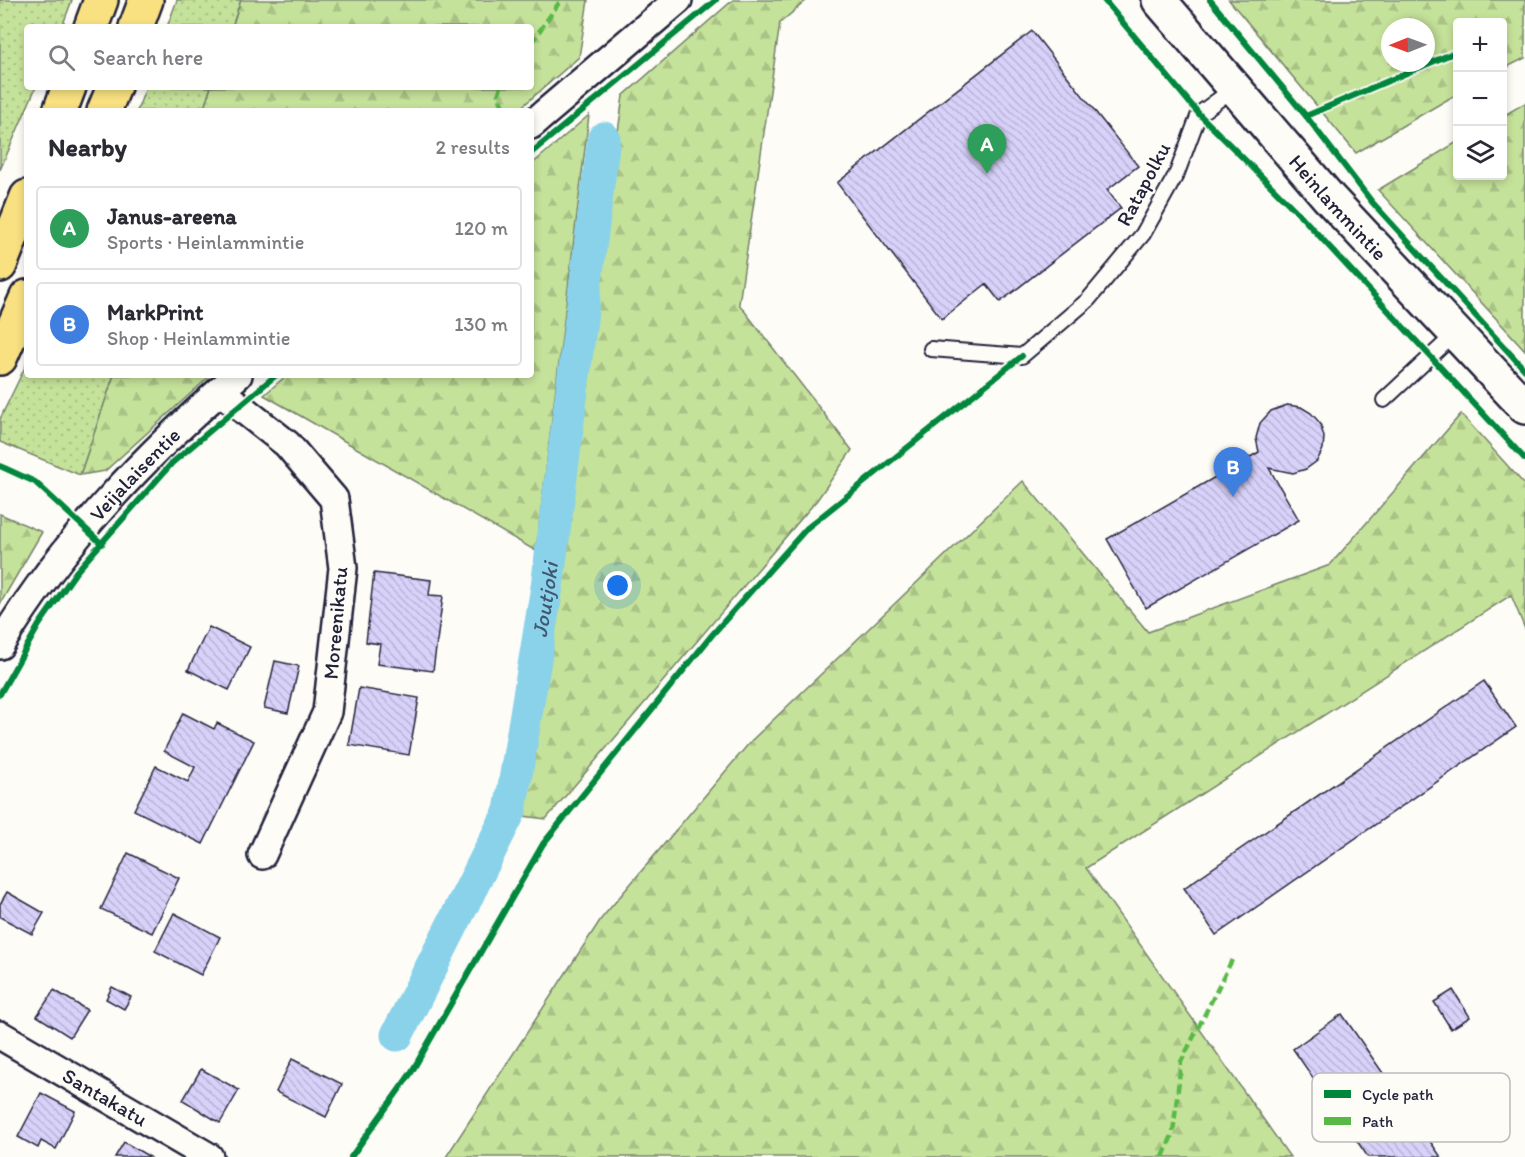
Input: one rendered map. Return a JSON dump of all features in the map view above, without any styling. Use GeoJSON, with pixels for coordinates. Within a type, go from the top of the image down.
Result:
{"type":"FeatureCollection","features":[{"type":"Feature","properties":{"kind":"highway"},"geometry":{"type":"LineString","coordinates":[[92,24],[101,0]]}},
{"type":"Feature","properties":{"kind":"highway"},"geometry":{"type":"LineString","coordinates":[[137,24],[146,0]]}},
{"type":"Feature","properties":{"kind":"highway"},"geometry":{"type":"LineString","coordinates":[[61,108],[68,90]]}},
{"type":"Feature","properties":{"kind":"highway"},"geometry":{"type":"LineString","coordinates":[[105,108],[113,90]]}},
{"type":"Feature","properties":{"kind":"highway"},"geometry":{"type":"LineString","coordinates":[[0,265],[24,205]]}},
{"type":"Feature","properties":{"kind":"highway"},"geometry":{"type":"LineString","coordinates":[[0,358],[24,304]]}},
{"type":"Feature","properties":{"kind":"street"},"geometry":{"type":"LineString","coordinates":[[534,122],[678,0]]}},
{"type":"Feature","properties":{"kind":"street","name":"Heinlammintie"},"geometry":{"type":"LineString","coordinates":[[1160,0],[1233,89],[1329,198],[1525,407]]}},
{"type":"Feature","properties":{"kind":"street","name":"Veijalaisentie"},"geometry":{"type":"LineString","coordinates":[[0,645],[82,527],[178,427],[229,383]]}},
{"type":"Feature","properties":{"kind":"street","name":"Moreenikatu"},"geometry":{"type":"LineString","coordinates":[[229,383],[287,444],[334,499],[343,568],[327,712],[262,855]]}},
{"type":"Feature","properties":{"kind":"street","name":"Santakatu"},"geometry":{"type":"LineString","coordinates":[[0,1035],[209,1157]]}},
{"type":"Feature","properties":{"kind":"lane","name":"Ratapolku"},"geometry":{"type":"LineString","coordinates":[[931,349],[1022,356],[1088,300],[1143,234],[1177,173],[1199,114],[1233,89]]}},
{"type":"Feature","properties":{"kind":"lane"},"geometry":{"type":"LineString","coordinates":[[1383,400],[1456,333]]}},
{"type":"Feature","properties":{"kind":"green space"},"geometry":{"type":"Polygon","coordinates":[[[0,0],[72,0],[63,24],[24,24],[24,90],[35,90],[27,108],[24,108],[24,115],[0,170],[0,0]]]}},
{"type":"Feature","properties":{"kind":"green space"},"geometry":{"type":"Polygon","coordinates":[[[177,0],[241,0],[233,24],[168,24],[177,0]]]}},
{"type":"Feature","properties":{"kind":"green space"},"geometry":{"type":"Polygon","coordinates":[[[241,0],[588,0],[579,57],[520,108],[204,108],[210,90],[534,90],[534,24],[233,24],[241,0]]]}},
{"type":"Feature","properties":{"kind":"green space"},"geometry":{"type":"Polygon","coordinates":[[[733,0],[807,0],[780,23],[739,304],[852,450],[817,500],[546,819],[523,816],[623,96],[733,0]]]}},
{"type":"Feature","properties":{"kind":"green space"},"geometry":{"type":"Polygon","coordinates":[[[1229,0],[1525,0],[1525,58],[1507,67],[1507,18],[1453,18],[1453,96],[1356,153],[1229,0]]]}},
{"type":"Feature","properties":{"kind":"green space"},"geometry":{"type":"Polygon","coordinates":[[[145,90],[210,90],[204,108],[138,108],[145,90]]]}},
{"type":"Feature","properties":{"kind":"green space"},"geometry":{"type":"Polygon","coordinates":[[[1525,103],[1525,350],[1378,190],[1453,144],[1453,180],[1507,180],[1507,114],[1525,103]]]}},
{"type":"Feature","properties":{"kind":"green space"},"geometry":{"type":"Polygon","coordinates":[[[589,115],[536,551],[264,395],[284,378],[534,378],[534,162],[589,115]]]}},
{"type":"Feature","properties":{"kind":"green space"},"geometry":{"type":"Polygon","coordinates":[[[24,369],[24,378],[113,378],[80,475],[0,442],[0,419],[24,369]]]}},
{"type":"Feature","properties":{"kind":"green space"},"geometry":{"type":"Polygon","coordinates":[[[113,378],[208,378],[105,471],[80,475],[113,378]]]}},
{"type":"Feature","properties":{"kind":"green space"},"geometry":{"type":"Polygon","coordinates":[[[1461,414],[1525,485],[1525,629],[1511,595],[1086,868],[1290,1157],[446,1157],[601,919],[751,741],[1023,481],[1148,632],[1330,565],[1461,414]]]}},
{"type":"Feature","properties":{"kind":"green space"},"geometry":{"type":"Polygon","coordinates":[[[0,514],[42,532],[0,604],[0,514]]]}},
{"type":"Feature","properties":{"kind":"building"},"geometry":{"type":"Polygon","coordinates":[[[1032,31],[1138,166],[1107,190],[1121,208],[1000,302],[986,284],[942,319],[837,183],[1032,31]]]}},
{"type":"Feature","properties":{"kind":"building"},"geometry":{"type":"Polygon","coordinates":[[[1287,405],[1301,407],[1311,413],[1320,423],[1324,437],[1323,449],[1317,461],[1306,469],[1293,473],[1269,468],[1299,520],[1146,608],[1107,539],[1259,452],[1256,438],[1260,423],[1271,411],[1287,405]]]}},
{"type":"Feature","properties":{"kind":"building"},"geometry":{"type":"Polygon","coordinates":[[[374,573],[431,580],[429,595],[443,596],[433,671],[377,664],[380,644],[366,642],[374,573]]]}},
{"type":"Feature","properties":{"kind":"building"},"geometry":{"type":"Polygon","coordinates":[[[209,627],[250,647],[229,690],[188,670],[209,627]]]}},
{"type":"Feature","properties":{"kind":"building"},"geometry":{"type":"Polygon","coordinates":[[[275,661],[299,666],[288,713],[264,708],[275,661]]]}},
{"type":"Feature","properties":{"kind":"building"},"geometry":{"type":"Polygon","coordinates":[[[1484,681],[1516,727],[1216,935],[1184,888],[1484,681]]]}},
{"type":"Feature","properties":{"kind":"building"},"geometry":{"type":"Polygon","coordinates":[[[359,688],[419,698],[409,755],[349,745],[359,688]]]}},
{"type":"Feature","properties":{"kind":"building"},"geometry":{"type":"Polygon","coordinates":[[[183,713],[214,729],[217,723],[254,741],[203,844],[134,810],[156,766],[188,782],[195,767],[164,751],[183,713]]]}},
{"type":"Feature","properties":{"kind":"building"},"geometry":{"type":"Polygon","coordinates":[[[128,853],[179,878],[152,933],[101,909],[128,853]]]}},
{"type":"Feature","properties":{"kind":"building"},"geometry":{"type":"Polygon","coordinates":[[[7,892],[44,913],[32,934],[0,917],[0,904],[7,892]]]}},
{"type":"Feature","properties":{"kind":"building"},"geometry":{"type":"Polygon","coordinates":[[[174,913],[220,937],[201,975],[155,951],[174,913]]]}},
{"type":"Feature","properties":{"kind":"building"},"geometry":{"type":"Polygon","coordinates":[[[112,987],[131,997],[124,1009],[106,999],[112,987]]]}},
{"type":"Feature","properties":{"kind":"building"},"geometry":{"type":"Polygon","coordinates":[[[54,990],[87,1010],[70,1037],[37,1016],[54,990]]]}},
{"type":"Feature","properties":{"kind":"building"},"geometry":{"type":"Polygon","coordinates":[[[1453,990],[1470,1017],[1451,1029],[1434,1002],[1453,990]]]}},
{"type":"Feature","properties":{"kind":"building"},"geometry":{"type":"Polygon","coordinates":[[[1342,1014],[1383,1073],[1312,1073],[1312,1076],[1293,1049],[1342,1014]]]}},
{"type":"Feature","properties":{"kind":"building"},"geometry":{"type":"Polygon","coordinates":[[[292,1059],[342,1084],[326,1117],[276,1092],[292,1059]]]}},
{"type":"Feature","properties":{"kind":"building"},"geometry":{"type":"Polygon","coordinates":[[[201,1069],[239,1090],[220,1123],[183,1100],[201,1069]]]}},
{"type":"Feature","properties":{"kind":"building"},"geometry":{"type":"Polygon","coordinates":[[[41,1093],[75,1111],[56,1149],[41,1141],[38,1148],[18,1137],[41,1093]]]}},
{"type":"Feature","properties":{"kind":"building"},"geometry":{"type":"Polygon","coordinates":[[[124,1142],[150,1157],[115,1157],[124,1142]]]}},
{"type":"Feature","properties":{"kind":"building"},"geometry":{"type":"Polygon","coordinates":[[[1358,1142],[1431,1142],[1441,1157],[1368,1157],[1358,1142]]]}},
{"type":"Feature","properties":{"kind":"waterway","name":"Joutjoki"},"geometry":{"type":"LineString","coordinates":[[397,1035],[510,811],[547,587],[604,138]]}},
{"type":"Feature","properties":{"kind":"marked path"},"geometry":{"type":"LineString","coordinates":[[534,39],[561,0]]}},
{"type":"Feature","properties":{"kind":"marked path"},"geometry":{"type":"LineString","coordinates":[[500,90],[498,95],[504,108]]}},
{"type":"Feature","properties":{"kind":"marked path"},"geometry":{"type":"LineString","coordinates":[[1163,1157],[1173,1133],[1181,1062],[1233,958]]}},
{"type":"Feature","properties":{"kind":"cycle path"},"geometry":{"type":"LineString","coordinates":[[534,151],[716,0]]}},
{"type":"Feature","properties":{"kind":"cycle path"},"geometry":{"type":"LineString","coordinates":[[1104,0],[1199,114],[1301,216],[1525,459]]}},
{"type":"Feature","properties":{"kind":"cycle path"},"geometry":{"type":"LineString","coordinates":[[1210,0],[1306,116],[1372,202],[1525,370]]}},
{"type":"Feature","properties":{"kind":"cycle path"},"geometry":{"type":"LineString","coordinates":[[1306,116],[1453,53]]}},
{"type":"Feature","properties":{"kind":"cycle path"},"geometry":{"type":"LineString","coordinates":[[351,1157],[411,1073],[543,844],[712,635],[807,528],[1022,356]]}},
{"type":"Feature","properties":{"kind":"cycle path"},"geometry":{"type":"LineString","coordinates":[[0,694],[39,625],[76,572],[172,463],[272,378]]}},
{"type":"Feature","properties":{"kind":"cycle path"},"geometry":{"type":"LineString","coordinates":[[0,466],[35,482],[102,544]]}},
{"type":"Feature","properties":{"kind":"place","name":"Janus-areena"},"geometry":{"type":"Point","coordinates":[987,174]}},
{"type":"Feature","properties":{"kind":"place","name":"MarkPrint"},"geometry":{"type":"Point","coordinates":[1233,497]}}]}
